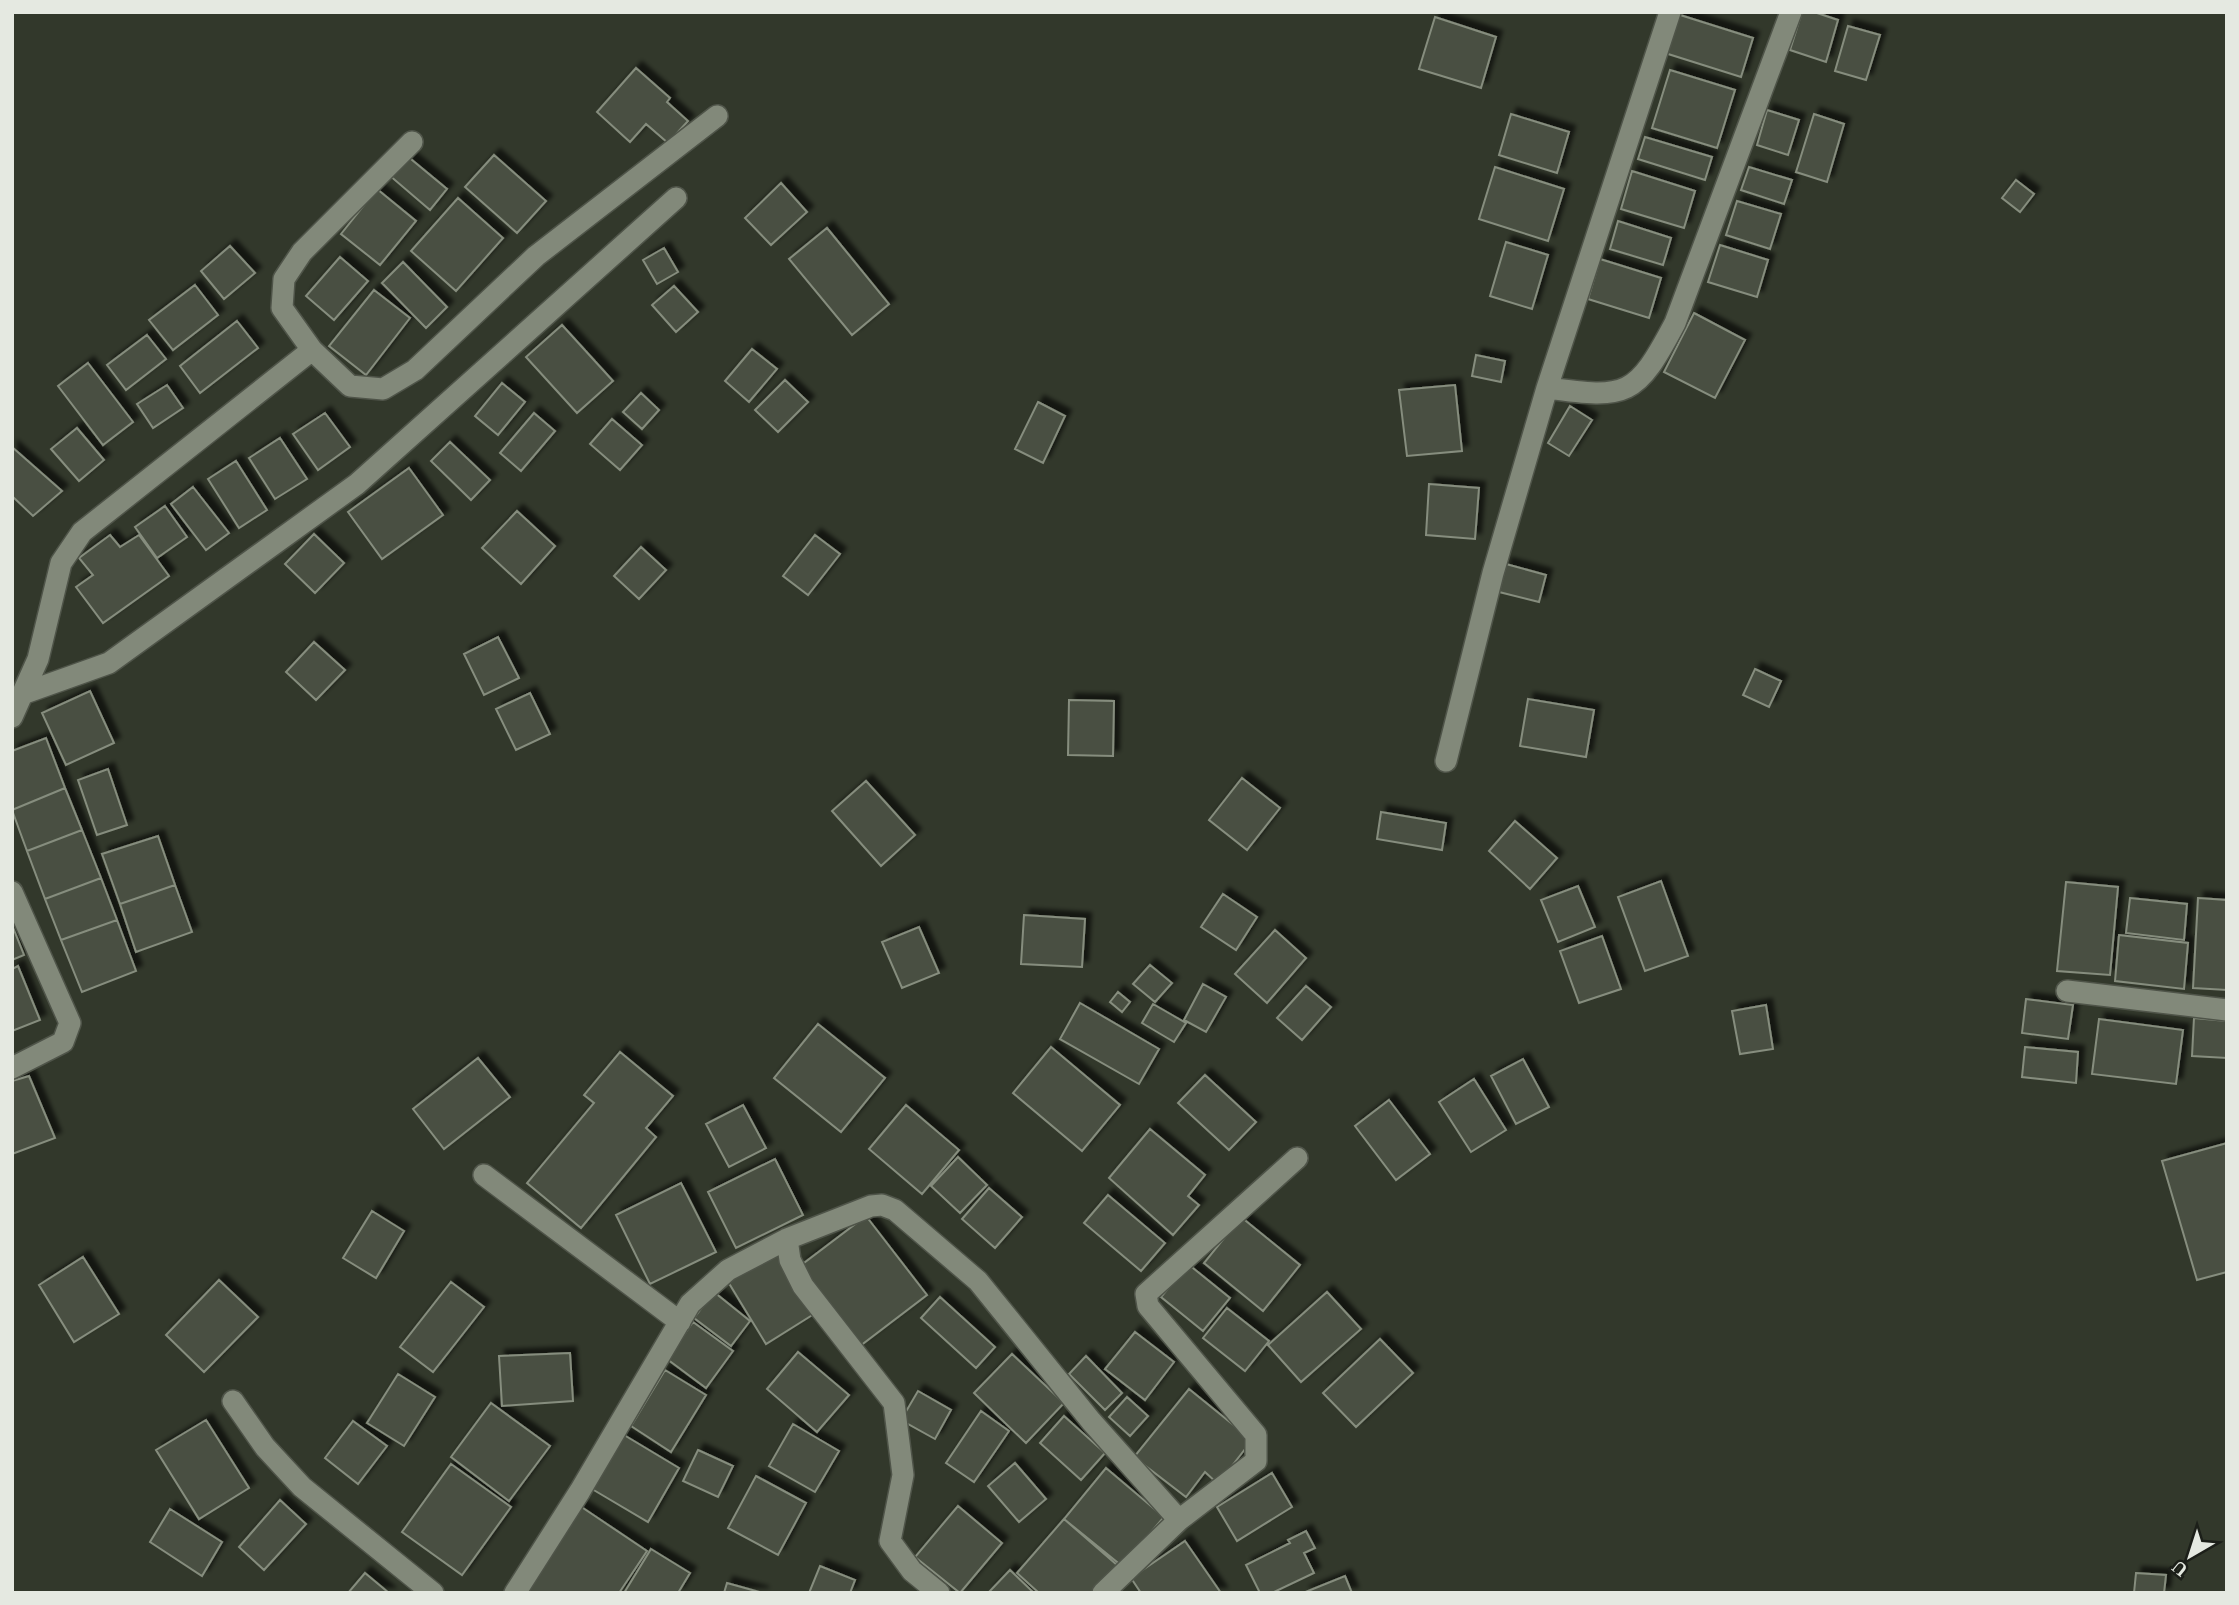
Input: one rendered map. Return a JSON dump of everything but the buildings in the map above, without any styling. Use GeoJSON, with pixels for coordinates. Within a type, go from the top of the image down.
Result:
{"type":"FeatureCollection","features":[{"type":"Feature","properties":{"kind":"street"},"geometry":{"type":"LineString","coordinates":[[1446,761],[1493,573],[1547,388],[1670,12]]}},
{"type":"Feature","properties":{"kind":"street"},"geometry":{"type":"LineString","coordinates":[[1547,388],[1608,395],[1626,389],[1638,380],[1658,355],[1675,323],[1791,12]]}},
{"type":"Feature","properties":{"kind":"street"},"geometry":{"type":"LineString","coordinates":[[412,142],[302,252],[284,279],[282,307],[312,350],[350,386],[383,389],[415,370],[545,248],[717,116]]}},
{"type":"Feature","properties":{"kind":"street"},"geometry":{"type":"LineString","coordinates":[[22,694],[109,663],[358,484],[676,198]]}},
{"type":"Feature","properties":{"kind":"street"},"geometry":{"type":"LineString","coordinates":[[12,717],[38,659],[61,563],[82,531],[312,350]]}},
{"type":"Feature","properties":{"kind":"street"},"geometry":{"type":"LineString","coordinates":[[12,892],[70,1023],[63,1042],[12,1068]]}},
{"type":"Feature","properties":{"kind":"street"},"geometry":{"type":"LineString","coordinates":[[2067,991],[2227,1010]]}},
{"type":"Feature","properties":{"kind":"street"},"geometry":{"type":"LineString","coordinates":[[1103,1593],[1179,1520],[1256,1461],[1256,1435],[1148,1306],[1146,1293],[1297,1158]]}},
{"type":"Feature","properties":{"kind":"street"},"geometry":{"type":"LineString","coordinates":[[484,1175],[680,1322]]}},
{"type":"Feature","properties":{"kind":"street"},"geometry":{"type":"LineString","coordinates":[[515,1593],[690,1304],[716,1278],[787,1239],[871,1206],[882,1205],[895,1210],[978,1281],[1091,1420],[1179,1520]]}},
{"type":"Feature","properties":{"kind":"street"},"geometry":{"type":"LineString","coordinates":[[787,1239],[790,1260],[803,1286],[894,1403],[903,1475],[890,1541],[912,1571],[939,1593]]}},
{"type":"Feature","properties":{"kind":"street"},"geometry":{"type":"LineString","coordinates":[[233,1401],[265,1447],[302,1487],[433,1593]]}}]}
